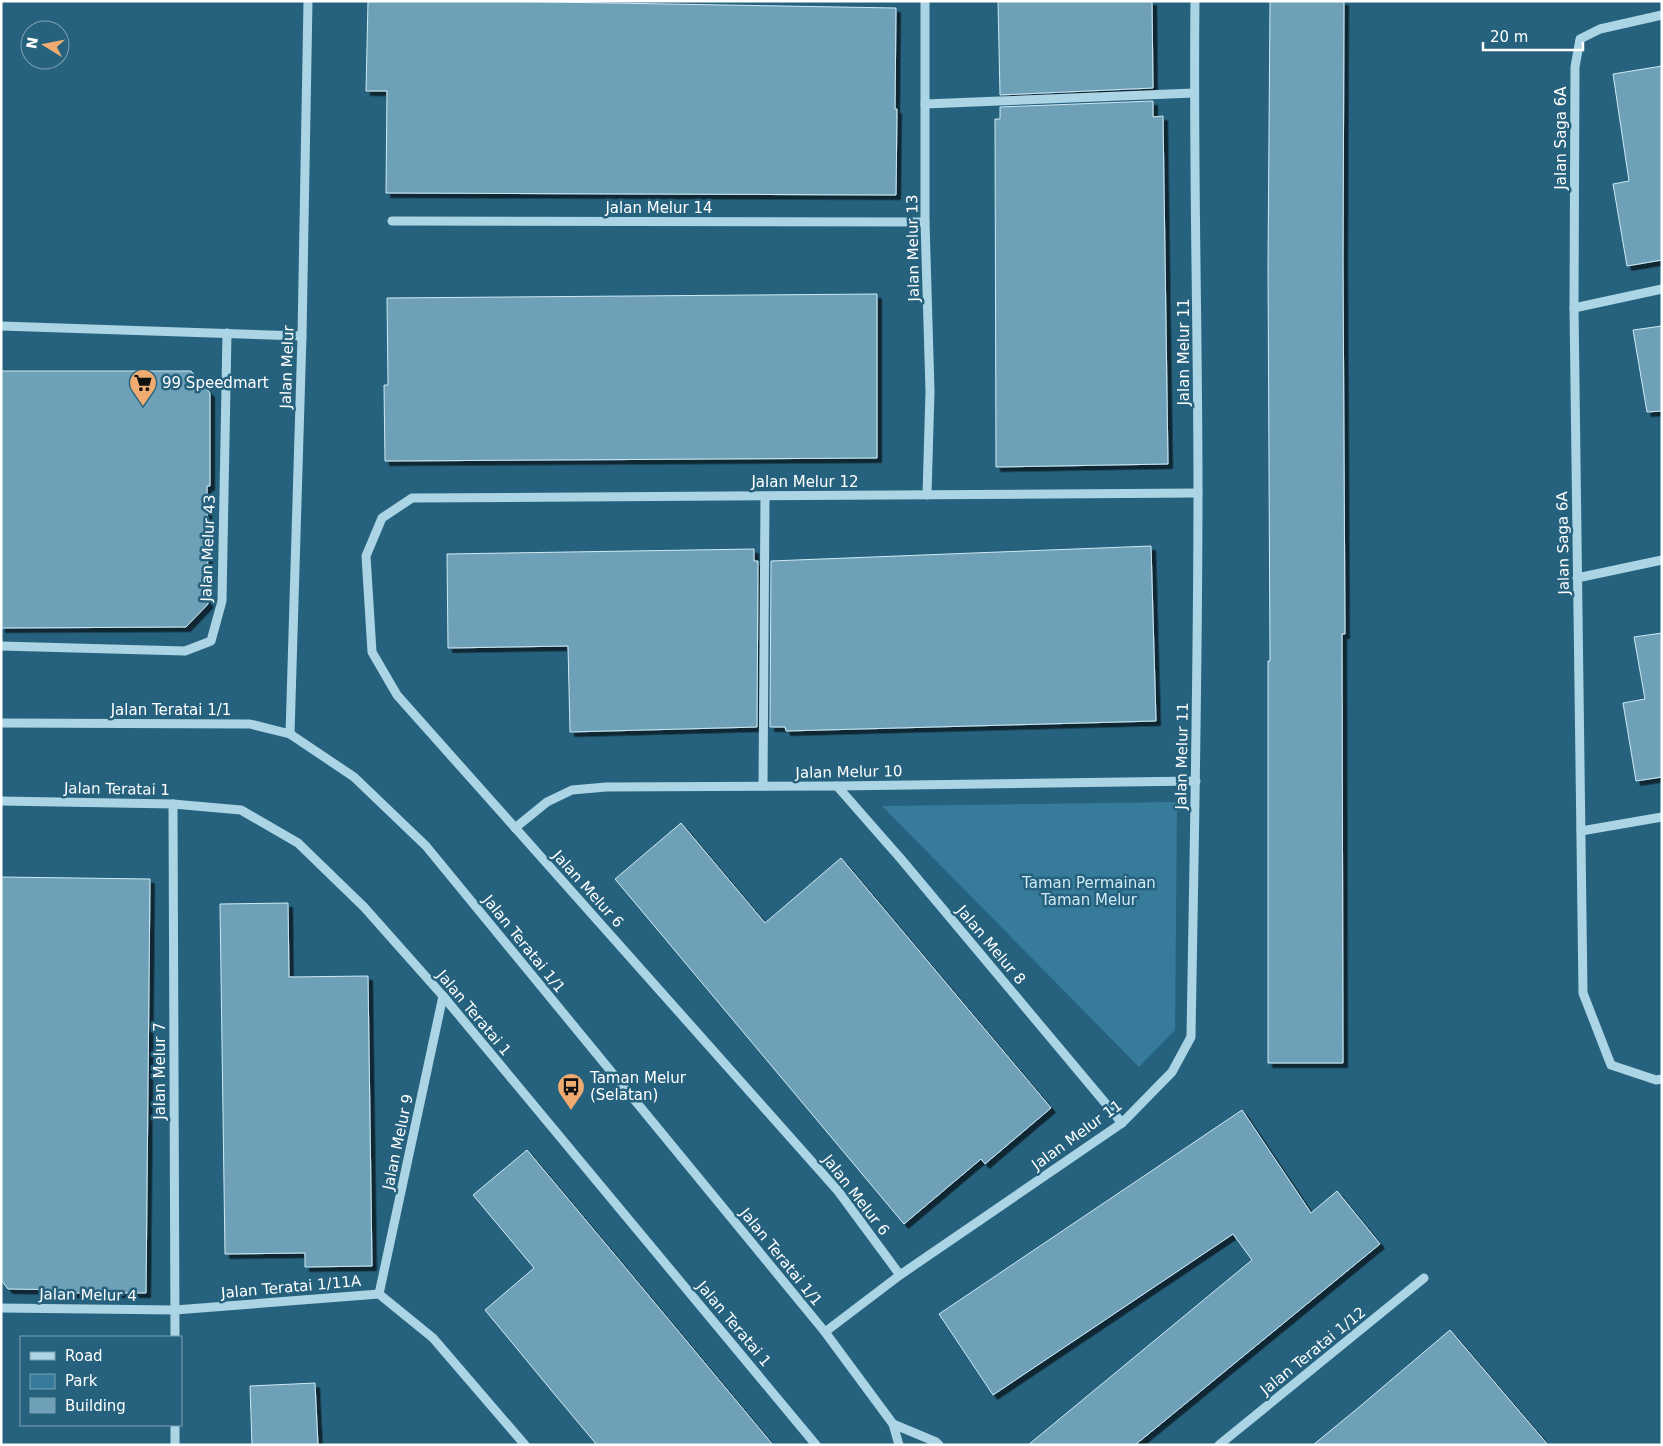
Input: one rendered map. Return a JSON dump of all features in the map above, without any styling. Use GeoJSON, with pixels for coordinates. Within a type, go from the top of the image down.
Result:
{"type":"FeatureCollection","features":[{"type":"Feature","properties":{"kind":"street","name":"Jalan Melur"},"geometry":{"type":"LineString","coordinates":[[290,734],[302,336],[308,1]]}},
{"type":"Feature","properties":{"kind":"street","name":"Jalan Melur 13"},"geometry":{"type":"LineString","coordinates":[[925,1],[925,222],[930,391],[927,495]]}},
{"type":"Feature","properties":{"kind":"street","name":"Jalan Melur 11"},"geometry":{"type":"LineString","coordinates":[[824,1332],[900,1275],[1122,1123],[1172,1072],[1191,1037],[1196,781],[1198,493],[1194,93],[1196,1]]}},
{"type":"Feature","properties":{"kind":"street","name":"Jalan Saga 6A"},"geometry":{"type":"LineString","coordinates":[[1662,15],[1600,29],[1580,39],[1575,67],[1574,308],[1583,993],[1611,1065],[1656,1080],[1662,1079]]}},
{"type":"Feature","properties":{"kind":"street"},"geometry":{"type":"LineString","coordinates":[[925,104],[1194,93]]}},
{"type":"Feature","properties":{"kind":"street","name":"Jalan Melur 14"},"geometry":{"type":"LineString","coordinates":[[392,221],[925,222]]}},
{"type":"Feature","properties":{"kind":"street"},"geometry":{"type":"LineString","coordinates":[[1574,308],[1662,289]]}},
{"type":"Feature","properties":{"kind":"street"},"geometry":{"type":"LineString","coordinates":[[1,326],[302,336]]}},
{"type":"Feature","properties":{"kind":"street","name":"Jalan Melur 43"},"geometry":{"type":"LineString","coordinates":[[1,646],[186,651],[211,641],[222,601],[227,333]]}},
{"type":"Feature","properties":{"kind":"street","name":"Jalan Melur 12"},"geometry":{"type":"LineString","coordinates":[[412,498],[1198,493]]}},
{"type":"Feature","properties":{"kind":"street"},"geometry":{"type":"LineString","coordinates":[[764,786],[765,496]]}},
{"type":"Feature","properties":{"kind":"street","name":"Jalan Melur 6"},"geometry":{"type":"LineString","coordinates":[[412,498],[382,518],[366,556],[372,652],[397,695],[838,1191],[900,1275]]}},
{"type":"Feature","properties":{"kind":"street"},"geometry":{"type":"LineString","coordinates":[[1577,578],[1662,560]]}},
{"type":"Feature","properties":{"kind":"street","name":"Jalan Teratai 1/1"},"geometry":{"type":"LineString","coordinates":[[1,723],[250,724],[290,734],[354,777],[426,846],[824,1332],[893,1424],[899,1445]]}},
{"type":"Feature","properties":{"kind":"street","name":"Jalan Melur 10"},"geometry":{"type":"LineString","coordinates":[[515,828],[547,802],[572,790],[606,787],[1196,781]]}},
{"type":"Feature","properties":{"kind":"street","name":"Jalan Melur 8"},"geometry":{"type":"LineString","coordinates":[[837,786],[901,859],[1122,1123]]}},
{"type":"Feature","properties":{"kind":"street","name":"Jalan Teratai 1"},"geometry":{"type":"LineString","coordinates":[[1,801],[173,804],[241,810],[298,843],[364,907],[443,996],[816,1445]]}},
{"type":"Feature","properties":{"kind":"street","name":"Jalan Melur 7"},"geometry":{"type":"LineString","coordinates":[[173,804],[175,1336]]}},
{"type":"Feature","properties":{"kind":"street"},"geometry":{"type":"LineString","coordinates":[[1581,831],[1662,817]]}},
{"type":"Feature","properties":{"kind":"street","name":"Jalan Melur 9"},"geometry":{"type":"LineString","coordinates":[[379,1294],[443,996]]}},
{"type":"Feature","properties":{"kind":"street","name":"Jalan Teratai 1/12"},"geometry":{"type":"LineString","coordinates":[[1219,1445],[1424,1278]]}},
{"type":"Feature","properties":{"kind":"street","name":"Jalan Teratai 1/11A"},"geometry":{"type":"LineString","coordinates":[[175,1310],[379,1294],[433,1338],[525,1445]]}},
{"type":"Feature","properties":{"kind":"street","name":"Jalan Melur 4"},"geometry":{"type":"LineString","coordinates":[[1,1308],[175,1310]]}},
{"type":"Feature","properties":{"kind":"street"},"geometry":{"type":"LineString","coordinates":[[893,1424],[936,1442],[938,1445]]}},
{"type":"Feature","properties":{"kind":"street"},"geometry":{"type":"LineString","coordinates":[[175,1426],[175,1445]]}},
{"type":"Feature","properties":{"kind":"green space","name":"Taman Permainan Taman Melur"},"geometry":{"type":"Polygon","coordinates":[[[1177,802],[1175,1030],[1139,1067],[882,806],[1177,802]]]}},
{"type":"Feature","properties":{"kind":"building"},"geometry":{"type":"Polygon","coordinates":[[[368,1],[495,1],[896,8],[896,195],[386,193],[387,91],[366,91],[368,1]]]}},
{"type":"Feature","properties":{"kind":"building"},"geometry":{"type":"Polygon","coordinates":[[[998,1],[1152,1],[1153,88],[1000,95],[998,1]]]}},
{"type":"Feature","properties":{"kind":"building"},"geometry":{"type":"Polygon","coordinates":[[[1270,1],[1344,1],[1345,634],[1342,634],[1343,1063],[1268,1063],[1268,661],[1270,661],[1268,266],[1270,1]]]}},
{"type":"Feature","properties":{"kind":"building"},"geometry":{"type":"Polygon","coordinates":[[[1662,66],[1662,260],[1627,266],[1613,184],[1629,181],[1613,74],[1662,66]]]}},
{"type":"Feature","properties":{"kind":"building"},"geometry":{"type":"Polygon","coordinates":[[[1153,101],[1153,117],[1163,116],[1168,464],[996,467],[995,119],[1000,119],[1000,107],[1153,101]]]}},
{"type":"Feature","properties":{"kind":"building"},"geometry":{"type":"Polygon","coordinates":[[[877,294],[877,458],[385,461],[384,385],[388,385],[387,298],[877,294]]]}},
{"type":"Feature","properties":{"kind":"building"},"geometry":{"type":"Polygon","coordinates":[[[1662,326],[1662,411],[1647,412],[1633,330],[1662,326]]]}},
{"type":"Feature","properties":{"kind":"building"},"geometry":{"type":"Polygon","coordinates":[[[1,371],[191,371],[210,393],[210,486],[207,486],[208,604],[186,627],[1,628],[1,371]]]}},
{"type":"Feature","properties":{"kind":"building"},"geometry":{"type":"Polygon","coordinates":[[[1151,546],[1156,721],[786,731],[785,727],[770,727],[771,561],[1151,546]]]}},
{"type":"Feature","properties":{"kind":"building"},"geometry":{"type":"Polygon","coordinates":[[[754,549],[754,561],[758,561],[757,727],[570,732],[568,646],[448,648],[447,554],[754,549]]]}},
{"type":"Feature","properties":{"kind":"building"},"geometry":{"type":"Polygon","coordinates":[[[1662,633],[1662,777],[1636,781],[1623,703],[1645,699],[1634,637],[1662,633]]]}},
{"type":"Feature","properties":{"kind":"building"},"geometry":{"type":"Polygon","coordinates":[[[681,823],[765,923],[841,858],[1051,1108],[985,1164],[981,1159],[904,1224],[615,879],[681,823]]]}},
{"type":"Feature","properties":{"kind":"building"},"geometry":{"type":"Polygon","coordinates":[[[1,877],[150,879],[146,1293],[72,1293],[72,1290],[8,1289],[1,1280],[1,877]]]}},
{"type":"Feature","properties":{"kind":"building"},"geometry":{"type":"Polygon","coordinates":[[[288,903],[289,977],[368,976],[372,1266],[305,1267],[305,1253],[225,1254],[220,904],[288,903]]]}},
{"type":"Feature","properties":{"kind":"building"},"geometry":{"type":"Polygon","coordinates":[[[1242,1110],[1311,1213],[1337,1191],[1380,1244],[1135,1445],[1028,1445],[1252,1260],[1233,1234],[993,1395],[939,1314],[1242,1110]]]}},
{"type":"Feature","properties":{"kind":"building"},"geometry":{"type":"Polygon","coordinates":[[[527,1150],[773,1445],[597,1445],[556,1396],[485,1310],[534,1268],[473,1195],[527,1150]]]}},
{"type":"Feature","properties":{"kind":"building"},"geometry":{"type":"Polygon","coordinates":[[[1450,1330],[1548,1445],[1313,1445],[1358,1408],[1450,1330]]]}},
{"type":"Feature","properties":{"kind":"building"},"geometry":{"type":"Polygon","coordinates":[[[315,1383],[318,1445],[252,1445],[250,1386],[315,1383]]]}},
{"type":"Feature","properties":{"kind":"place","name":"99 Speedmart"},"geometry":{"type":"Point","coordinates":[143,407]}},
{"type":"Feature","properties":{"kind":"place","name":"Taman Melur (Selatan)"},"geometry":{"type":"Point","coordinates":[571,1111]}}]}
